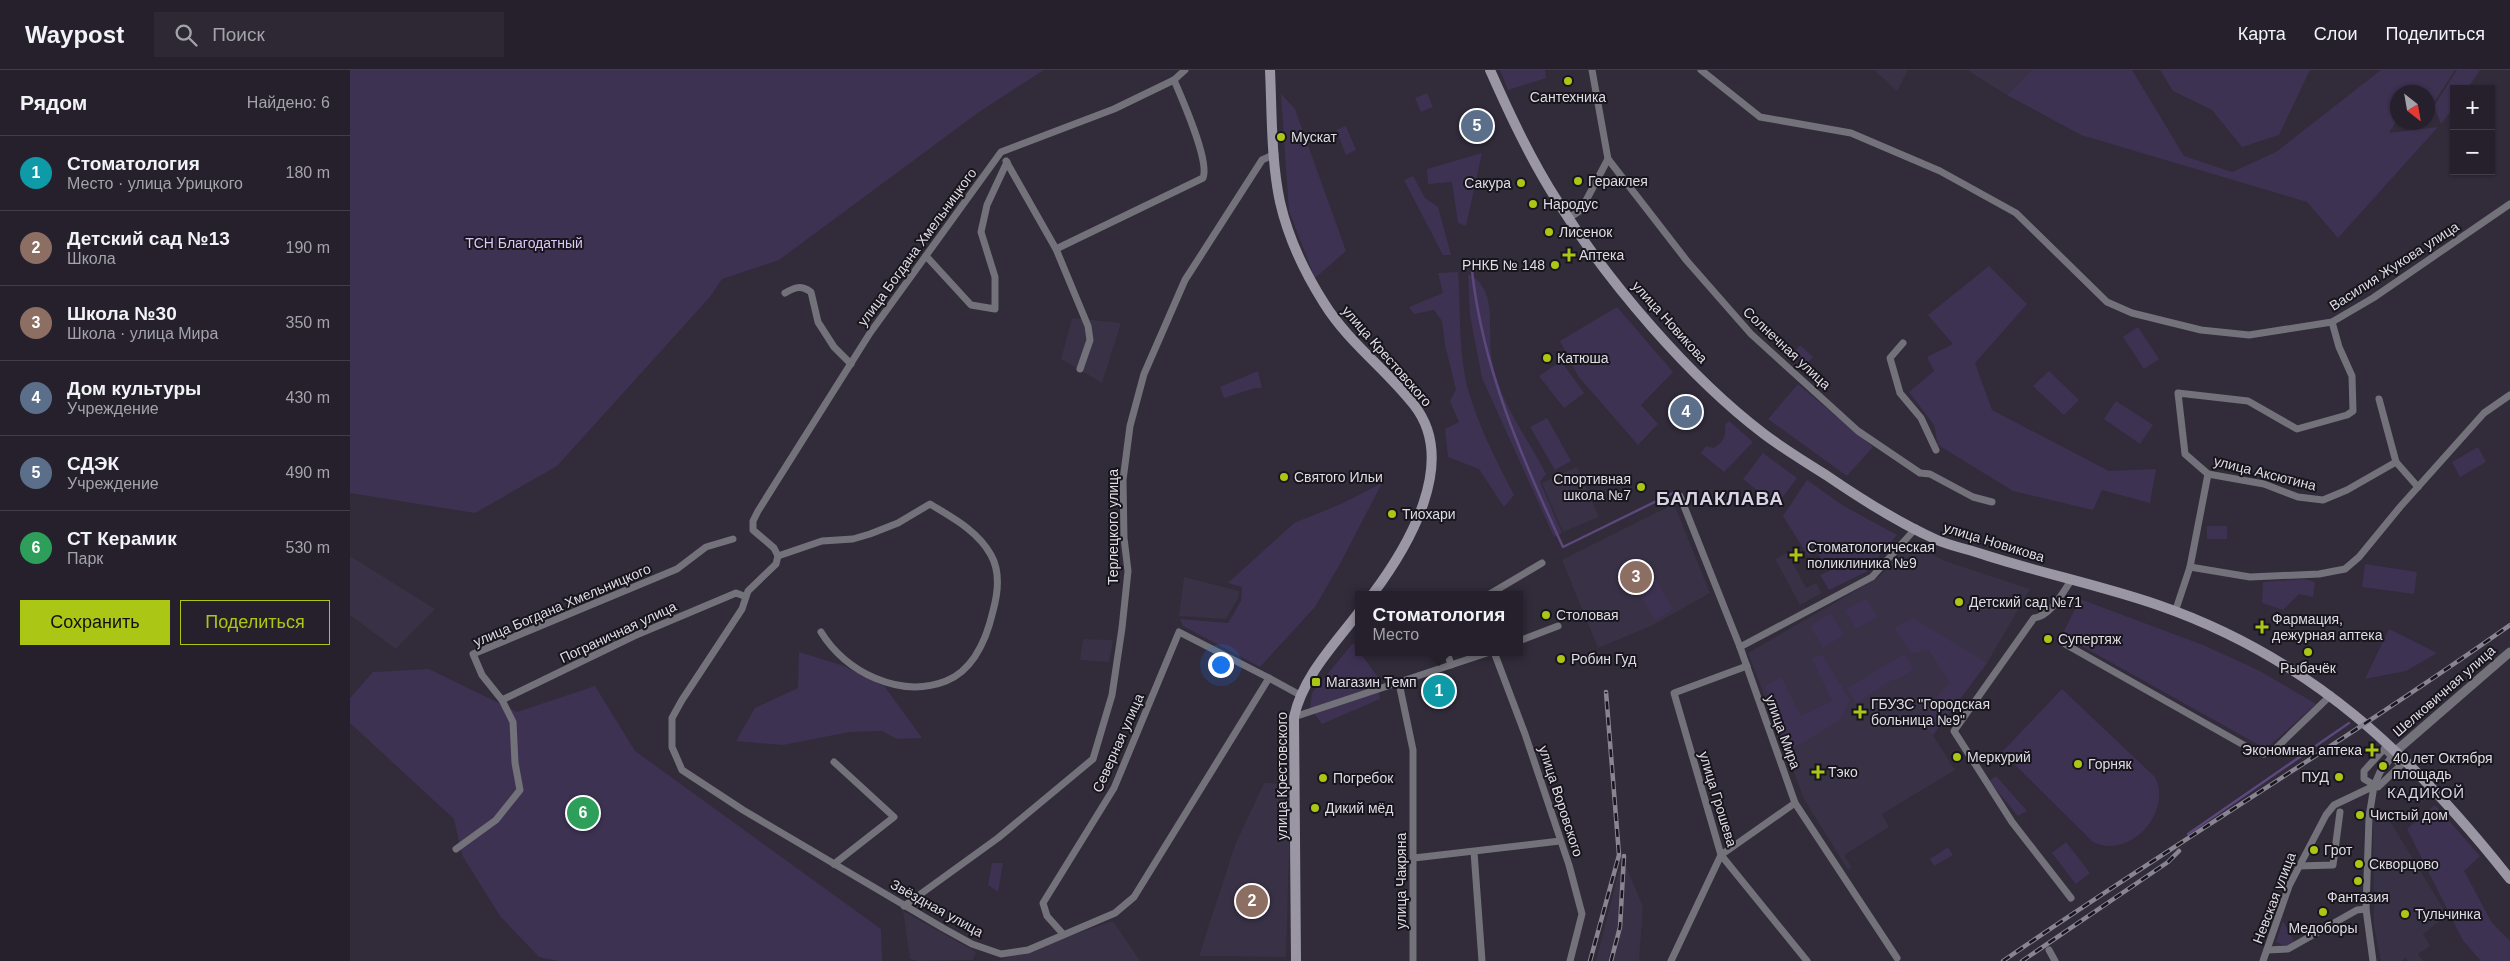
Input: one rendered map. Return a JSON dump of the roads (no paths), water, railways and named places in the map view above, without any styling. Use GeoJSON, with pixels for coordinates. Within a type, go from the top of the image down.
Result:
{"type":"FeatureCollection","features":[{"type":"Feature","properties":{"kind":"main road","name":"улица Крестовского"},"geometry":{"type":"LineString","coordinates":[[1270,70],[1280,202],[1289,233],[1324,303],[1353,341],[1415,406],[1427,426],[1431,441],[1432,465],[1422,509],[1388,574],[1375,591]]}},
{"type":"Feature","properties":{"kind":"main road","name":"улица Новикова"},"geometry":{"type":"LineString","coordinates":[[1490,70],[1515,126],[1569,218],[1613,279],[1660,335],[1711,389],[1764,434],[1855,495],[1946,542],[2024,568],[2095,584],[2175,612],[2252,646],[2300,673],[2331,695],[2463,819],[2510,879]]}},
{"type":"Feature","properties":{"kind":"main road","name":"улица Крестовского"},"geometry":{"type":"LineString","coordinates":[[1296,961],[1294,717],[1300,695],[1309,677],[1355,617]]}},
{"type":"Feature","properties":{"kind":"street"},"geometry":{"type":"LineString","coordinates":[[1080,369],[1090,340],[1088,326],[1056,248],[1001,152],[1114,109],[1174,80],[1185,70]]}},
{"type":"Feature","properties":{"kind":"street"},"geometry":{"type":"LineString","coordinates":[[1569,218],[1581,210],[1608,159],[1592,70]]}},
{"type":"Feature","properties":{"kind":"street","name":"Василия Жукова улица"},"geometry":{"type":"LineString","coordinates":[[1701,70],[1760,117],[1851,133],[1940,171],[2016,213],[2108,302],[2132,313],[2201,330],[2249,335],[2332,322],[2373,298],[2510,204]]}},
{"type":"Feature","properties":{"kind":"street"},"geometry":{"type":"LineString","coordinates":[[1056,248],[1203,178],[1206,172],[1202,155],[1174,80]]}},
{"type":"Feature","properties":{"kind":"street","name":"улица Богдана Хмельницкого"},"geometry":{"type":"LineString","coordinates":[[778,556],[774,548],[753,530],[753,521],[758,511],[850,364],[1001,152]]}},
{"type":"Feature","properties":{"kind":"street","name":"Терлецкого улица"},"geometry":{"type":"LineString","coordinates":[[904,906],[998,838],[1093,759],[1112,695],[1122,628],[1128,571],[1124,538],[1123,480],[1130,426],[1144,374],[1185,280],[1262,160],[1275,154]]}},
{"type":"Feature","properties":{"kind":"street","name":"Солнечная улица"},"geometry":{"type":"LineString","coordinates":[[1608,159],[1717,298],[1751,334],[1858,431],[1920,473],[1930,474],[1973,497],[1992,502]]}},
{"type":"Feature","properties":{"kind":"street"},"geometry":{"type":"LineString","coordinates":[[926,256],[971,305],[995,309],[995,277],[981,232],[987,205],[1007,162]]}},
{"type":"Feature","properties":{"kind":"street"},"geometry":{"type":"LineString","coordinates":[[785,293],[795,287],[804,287],[811,292],[818,322],[834,347],[850,364]]}},
{"type":"Feature","properties":{"kind":"street","name":"улица Аксютина"},"geometry":{"type":"LineString","coordinates":[[2332,322],[2339,347],[2352,376],[2353,411],[2347,415],[2298,429],[2248,401],[2178,393],[2185,454],[2208,474],[2264,484],[2298,497],[2323,500],[2347,490],[2396,462]]}},
{"type":"Feature","properties":{"kind":"street"},"geometry":{"type":"LineString","coordinates":[[1904,343],[1890,358],[1900,393],[1921,418],[1936,450]]}},
{"type":"Feature","properties":{"kind":"street"},"geometry":{"type":"LineString","coordinates":[[2190,567],[2250,577],[2319,574],[2345,569],[2359,557],[2484,413],[2510,395]]}},
{"type":"Feature","properties":{"kind":"street"},"geometry":{"type":"LineString","coordinates":[[2380,400],[2396,462],[2418,487]]}},
{"type":"Feature","properties":{"kind":"street"},"geometry":{"type":"LineString","coordinates":[[2175,612],[2190,567],[2208,474]]}},
{"type":"Feature","properties":{"kind":"street","name":"улица Мира"},"geometry":{"type":"LineString","coordinates":[[1680,496],[1740,647],[1795,803],[1897,958]]}},
{"type":"Feature","properties":{"kind":"street"},"geometry":{"type":"LineString","coordinates":[[744,596],[776,564],[778,556],[822,541],[853,539],[870,534],[898,523],[930,504],[966,526],[983,542],[992,557],[998,588],[988,634],[977,653],[962,669],[947,680],[920,687],[893,684],[873,678],[848,662],[829,645],[821,632]]}},
{"type":"Feature","properties":{"kind":"street"},"geometry":{"type":"LineString","coordinates":[[1740,647],[1872,577],[1916,528]]}},
{"type":"Feature","properties":{"kind":"street","name":"улица Богдана Хмельницкого"},"geometry":{"type":"LineString","coordinates":[[456,849],[496,820],[520,790],[513,722],[502,700],[482,675],[473,654],[677,569],[706,547],[733,539]]}},
{"type":"Feature","properties":{"kind":"street"},"geometry":{"type":"LineString","coordinates":[[1495,591],[1542,563]]}},
{"type":"Feature","properties":{"kind":"street"},"geometry":{"type":"LineString","coordinates":[[2071,898],[2012,822],[1954,731],[2034,618],[2042,617],[2054,605],[2072,579]]}},
{"type":"Feature","properties":{"kind":"street","name":"Пограничная улица"},"geometry":{"type":"LineString","coordinates":[[502,700],[634,636],[736,593],[744,596]]}},
{"type":"Feature","properties":{"kind":"street","name":"Звёздная улица"},"geometry":{"type":"LineString","coordinates":[[744,596],[742,609],[672,718],[672,748],[682,770],[743,810],[904,906],[972,944],[1001,954],[1028,950],[1115,913],[1134,897],[1269,678]]}},
{"type":"Feature","properties":{"kind":"street"},"geometry":{"type":"LineString","coordinates":[[1523,639],[1558,626]]}},
{"type":"Feature","properties":{"kind":"street","name":"Северная улица"},"geometry":{"type":"LineString","coordinates":[[1063,934],[1047,916],[1043,903],[1114,788],[1179,632],[1269,678]]}},
{"type":"Feature","properties":{"kind":"street"},"geometry":{"type":"LineString","coordinates":[[2065,644],[2256,752],[2264,754],[2273,751],[2331,695]]}},
{"type":"Feature","properties":{"kind":"street","name":"Шелковичная улица"},"geometry":{"type":"LineString","coordinates":[[2394,754],[2510,652]]}},
{"type":"Feature","properties":{"kind":"street"},"geometry":{"type":"LineString","coordinates":[[1448,656],[1451,665]]}},
{"type":"Feature","properties":{"kind":"street"},"geometry":{"type":"LineString","coordinates":[[1294,717],[1478,656]]}},
{"type":"Feature","properties":{"kind":"street","name":"улица Воровского"},"geometry":{"type":"LineString","coordinates":[[1496,656],[1526,734],[1582,914],[1570,961]]}},
{"type":"Feature","properties":{"kind":"street","name":"улица Грошева"},"geometry":{"type":"LineString","coordinates":[[1746,666],[1674,693],[1722,855],[1807,961]]}},
{"type":"Feature","properties":{"kind":"street"},"geometry":{"type":"LineString","coordinates":[[1269,678],[1300,695]]}},
{"type":"Feature","properties":{"kind":"street","name":"улица Чакряна"},"geometry":{"type":"LineString","coordinates":[[1399,683],[1413,750],[1413,961]]}},
{"type":"Feature","properties":{"kind":"street"},"geometry":{"type":"LineString","coordinates":[[2384,749],[2394,754],[2401,765],[2378,787],[2374,786],[2364,779],[2364,772],[2384,749]]}},
{"type":"Feature","properties":{"kind":"street"},"geometry":{"type":"LineString","coordinates":[[2373,961],[2366,909],[2369,817],[2374,786],[2394,754]]}},
{"type":"Feature","properties":{"kind":"street"},"geometry":{"type":"LineString","coordinates":[[834,762],[894,816],[834,864]]}},
{"type":"Feature","properties":{"kind":"street","name":"Невская улица"},"geometry":{"type":"LineString","coordinates":[[2263,961],[2289,886],[2318,829],[2334,804],[2374,786]]}},
{"type":"Feature","properties":{"kind":"street"},"geometry":{"type":"LineString","coordinates":[[1671,961],[1722,855],[1795,803]]}},
{"type":"Feature","properties":{"kind":"street"},"geometry":{"type":"LineString","coordinates":[[2298,866],[2333,865],[2340,812]]}},
{"type":"Feature","properties":{"kind":"street"},"geometry":{"type":"LineString","coordinates":[[1414,858],[1560,841]]}},
{"type":"Feature","properties":{"kind":"street"},"geometry":{"type":"LineString","coordinates":[[1474,852],[1482,961]]}},
{"type":"Feature","properties":{"kind":"street"},"geometry":{"type":"LineString","coordinates":[[2267,950],[2288,949],[2357,910],[2366,909]]}},
{"type":"Feature","properties":{"kind":"street"},"geometry":{"type":"LineString","coordinates":[[2049,950],[2055,961]]}},
{"type":"Feature","properties":{"kind":"waterway"},"geometry":{"type":"LineString","coordinates":[[1472,271],[1477,308],[1485,343],[1506,413],[1563,547],[1673,493]]}},
{"type":"Feature","properties":{"kind":"waterway"},"geometry":{"type":"LineString","coordinates":[[2188,834],[2349,723]]}},
{"type":"Feature","properties":{"kind":"railway"},"geometry":{"type":"LineString","coordinates":[[2003,961],[2129,876],[2384,711],[2510,625]]}},
{"type":"Feature","properties":{"kind":"railway"},"geometry":{"type":"LineString","coordinates":[[1590,961],[1619,855],[1606,692]]}},
{"type":"Feature","properties":{"kind":"railway"},"geometry":{"type":"LineString","coordinates":[[2022,961],[2168,862],[2179,851]]}},
{"type":"Feature","properties":{"kind":"railway"},"geometry":{"type":"LineString","coordinates":[[1611,961],[1620,927],[1624,856]]}},
{"type":"Feature","properties":{"kind":"place","name":"Сантехника"},"geometry":{"type":"Point","coordinates":[1568,81]}},
{"type":"Feature","properties":{"kind":"place","name":"СДЭК"},"geometry":{"type":"Point","coordinates":[1477,126]}},
{"type":"Feature","properties":{"kind":"place","name":"Мускат"},"geometry":{"type":"Point","coordinates":[1281,137]}},
{"type":"Feature","properties":{"kind":"place","name":"Гераклея"},"geometry":{"type":"Point","coordinates":[1578,181]}},
{"type":"Feature","properties":{"kind":"place","name":"Сакура"},"geometry":{"type":"Point","coordinates":[1521,183]}},
{"type":"Feature","properties":{"kind":"place","name":"Народус"},"geometry":{"type":"Point","coordinates":[1533,204]}},
{"type":"Feature","properties":{"kind":"place","name":"Лисенок"},"geometry":{"type":"Point","coordinates":[1549,232]}},
{"type":"Feature","properties":{"kind":"place","name":"Аптека"},"geometry":{"type":"Point","coordinates":[1569,255]}},
{"type":"Feature","properties":{"kind":"place","name":"РНКБ № 148"},"geometry":{"type":"Point","coordinates":[1555,265]}},
{"type":"Feature","properties":{"kind":"place","name":"Катюша"},"geometry":{"type":"Point","coordinates":[1547,358]}},
{"type":"Feature","properties":{"kind":"place","name":"Дом культуры"},"geometry":{"type":"Point","coordinates":[1686,412]}},
{"type":"Feature","properties":{"kind":"place","name":"Святого Ильи"},"geometry":{"type":"Point","coordinates":[1284,477]}},
{"type":"Feature","properties":{"kind":"place","name":"Спортивная школа №7"},"geometry":{"type":"Point","coordinates":[1641,487]}},
{"type":"Feature","properties":{"kind":"place","name":"Тиохари"},"geometry":{"type":"Point","coordinates":[1392,514]}},
{"type":"Feature","properties":{"kind":"place","name":"Стоматологическая поликлиника №9"},"geometry":{"type":"Point","coordinates":[1796,555]}},
{"type":"Feature","properties":{"kind":"place","name":"Школа №30"},"geometry":{"type":"Point","coordinates":[1636,577]}},
{"type":"Feature","properties":{"kind":"place","name":"Детский сад №71"},"geometry":{"type":"Point","coordinates":[1959,602]}},
{"type":"Feature","properties":{"kind":"place","name":"Столовая"},"geometry":{"type":"Point","coordinates":[1546,615]}},
{"type":"Feature","properties":{"kind":"place","name":"Фармация, дежурная аптека"},"geometry":{"type":"Point","coordinates":[2262,627]}},
{"type":"Feature","properties":{"kind":"place","name":"Супертяж"},"geometry":{"type":"Point","coordinates":[2048,639]}},
{"type":"Feature","properties":{"kind":"place","name":"Рыбачёк"},"geometry":{"type":"Point","coordinates":[2308,652]}},
{"type":"Feature","properties":{"kind":"place","name":"Робин Гуд"},"geometry":{"type":"Point","coordinates":[1561,659]}},
{"type":"Feature","properties":{"kind":"place","name":"Магазин Темп"},"geometry":{"type":"Point","coordinates":[1316,682]}},
{"type":"Feature","properties":{"kind":"place","name":"Стоматология"},"geometry":{"type":"Point","coordinates":[1439,691]}},
{"type":"Feature","properties":{"kind":"place","name":"ГБУЗС \"Городская больница №9\""},"geometry":{"type":"Point","coordinates":[1860,712]}},
{"type":"Feature","properties":{"kind":"place","name":"Экономная аптека"},"geometry":{"type":"Point","coordinates":[2372,750]}},
{"type":"Feature","properties":{"kind":"place","name":"Меркурий"},"geometry":{"type":"Point","coordinates":[1957,757]}},
{"type":"Feature","properties":{"kind":"place","name":"Горняк"},"geometry":{"type":"Point","coordinates":[2078,764]}},
{"type":"Feature","properties":{"kind":"place","name":"40 лет Октября площадь"},"geometry":{"type":"Point","coordinates":[2383,766]}},
{"type":"Feature","properties":{"kind":"place","name":"Тэко"},"geometry":{"type":"Point","coordinates":[1818,772]}},
{"type":"Feature","properties":{"kind":"place","name":"ПУД"},"geometry":{"type":"Point","coordinates":[2339,777]}},
{"type":"Feature","properties":{"kind":"place","name":"Погребок"},"geometry":{"type":"Point","coordinates":[1323,778]}},
{"type":"Feature","properties":{"kind":"place","name":"Дикий мёд"},"geometry":{"type":"Point","coordinates":[1315,808]}},
{"type":"Feature","properties":{"kind":"place","name":"СТ Керамик"},"geometry":{"type":"Point","coordinates":[583,813]}},
{"type":"Feature","properties":{"kind":"place","name":"Чистый дом"},"geometry":{"type":"Point","coordinates":[2360,815]}},
{"type":"Feature","properties":{"kind":"place","name":"Грот"},"geometry":{"type":"Point","coordinates":[2314,850]}},
{"type":"Feature","properties":{"kind":"place","name":"Скворцово"},"geometry":{"type":"Point","coordinates":[2359,864]}},
{"type":"Feature","properties":{"kind":"place","name":"Фантазия"},"geometry":{"type":"Point","coordinates":[2358,881]}},
{"type":"Feature","properties":{"kind":"place","name":"Детский сад №13"},"geometry":{"type":"Point","coordinates":[1252,901]}},
{"type":"Feature","properties":{"kind":"place","name":"Медоборы"},"geometry":{"type":"Point","coordinates":[2323,912]}},
{"type":"Feature","properties":{"kind":"place","name":"Тульчинка"},"geometry":{"type":"Point","coordinates":[2405,914]}},
{"type":"Feature","properties":{"kind":"district","name":"БАЛАКЛАВА"},"geometry":{"type":"Point","coordinates":[1720,498]}},
{"type":"Feature","properties":{"kind":"district","name":"КАДИКОЙ"},"geometry":{"type":"Point","coordinates":[2426,793]}},
{"type":"Feature","properties":{"kind":"park label","name":"ТСН Благодатный"},"geometry":{"type":"Point","coordinates":[524,243]}}]}
